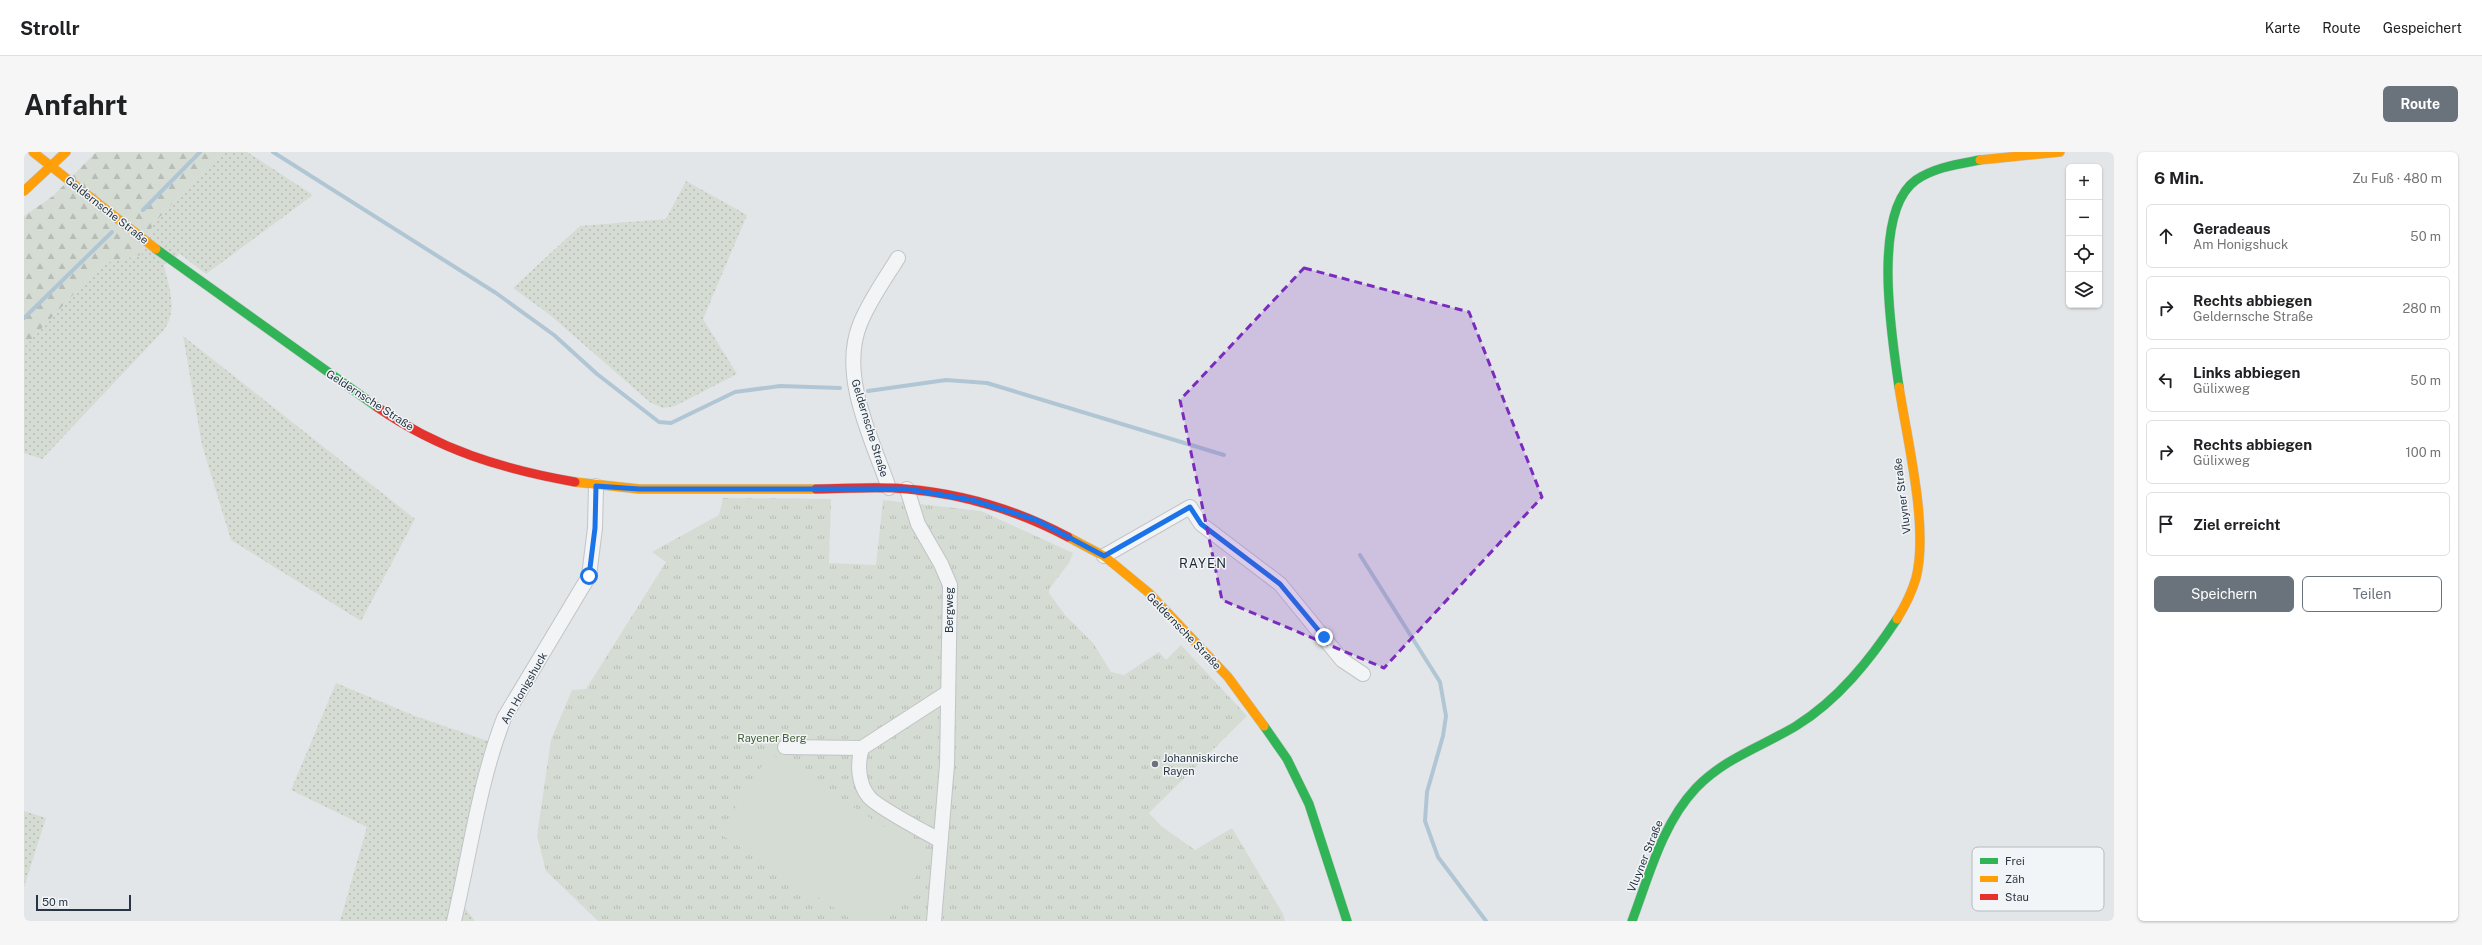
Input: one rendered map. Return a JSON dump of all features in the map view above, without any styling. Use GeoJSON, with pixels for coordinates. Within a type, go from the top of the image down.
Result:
{"type":"FeatureCollection","features":[{"type":"Feature","properties":{"kind":"main road","name":"Geldernsche Straße"},"geometry":{"type":"LineString","coordinates":[[33,152],[50,167],[176,264],[400,423],[462,453],[494,465],[524,473],[596,486],[639,489],[907,489],[972,500],[1036,520],[1104,556],[1149,593],[1228,677],[1287,759],[1309,804],[1346,921]]}},
{"type":"Feature","properties":{"kind":"main road"},"geometry":{"type":"LineString","coordinates":[[24,191],[66,152]]}},
{"type":"Feature","properties":{"kind":"main road","name":"Vluyner Straße"},"geometry":{"type":"LineString","coordinates":[[1632,921],[1668,826],[1686,801],[1711,775],[1737,756],[1796,726],[1820,710],[1873,652],[1903,611],[1911,596],[1917,575],[1920,527],[1894,351],[1889,305],[1888,231],[1892,213],[1904,193],[1916,180],[1944,167],[2060,152]]}},
{"type":"Feature","properties":{"kind":"street","name":"Geldernsche Straße"},"geometry":{"type":"LineString","coordinates":[[889,488],[858,399],[852,372],[854,347],[860,324],[898,258]]}},
{"type":"Feature","properties":{"kind":"street","name":"Am Honigshuck"},"geometry":{"type":"LineString","coordinates":[[454,921],[471,840],[497,737],[504,718],[589,576],[595,528],[596,486]]}},
{"type":"Feature","properties":{"kind":"street","name":"Bergweg"},"geometry":{"type":"LineString","coordinates":[[907,489],[918,524],[941,564],[950,585],[947,692],[947,765],[939,840],[934,921]]}},
{"type":"Feature","properties":{"kind":"street"},"geometry":{"type":"LineString","coordinates":[[1104,556],[1190,507],[1201,524],[1280,584],[1342,660],[1363,674]]}},
{"type":"Feature","properties":{"kind":"street"},"geometry":{"type":"LineString","coordinates":[[785,747],[862,748],[947,692]]}},
{"type":"Feature","properties":{"kind":"street"},"geometry":{"type":"LineString","coordinates":[[862,748],[858,759],[862,787],[870,798],[939,840]]}},
{"type":"Feature","properties":{"kind":"highlighted area"},"geometry":{"type":"Polygon","coordinates":[[[1304,268],[1469,312],[1542,497],[1384,668],[1222,600],[1180,400],[1304,268]]]}},
{"type":"Feature","properties":{"kind":"green space"},"geometry":{"type":"Polygon","coordinates":[[[96,152],[222,152],[153,224],[141,255],[103,263],[24,347],[24,216],[53,196],[96,152]]]}},
{"type":"Feature","properties":{"kind":"green space"},"geometry":{"type":"Polygon","coordinates":[[[222,152],[247,152],[313,195],[206,274],[180,254],[164,265],[170,291],[171,314],[164,330],[42,459],[24,453],[24,347],[103,263],[141,255],[153,224],[222,152]]]}},
{"type":"Feature","properties":{"kind":"green space"},"geometry":{"type":"Polygon","coordinates":[[[686,181],[747,215],[703,319],[737,374],[675,406],[663,408],[651,403],[550,315],[513,288],[580,226],[666,219],[686,181]]]}},
{"type":"Feature","properties":{"kind":"green space"},"geometry":{"type":"Polygon","coordinates":[[[183,336],[415,519],[361,621],[231,540],[202,445],[183,336]]]}},
{"type":"Feature","properties":{"kind":"green space","name":"Rayener Berg"},"geometry":{"type":"Polygon","coordinates":[[[723,498],[831,499],[829,563],[876,565],[883,500],[981,511],[1073,553],[1069,563],[1049,589],[1049,593],[1065,615],[1093,643],[1111,672],[1124,675],[1159,652],[1166,660],[1181,645],[1247,716],[1149,813],[1161,826],[1195,850],[1232,828],[1283,914],[1285,921],[598,921],[546,871],[537,836],[551,740],[572,690],[586,689],[666,562],[652,552],[719,515],[723,498]]]}},
{"type":"Feature","properties":{"kind":"green space"},"geometry":{"type":"Polygon","coordinates":[[[336,683],[415,716],[488,741],[497,767],[490,764],[459,900],[475,921],[340,921],[367,827],[291,790],[336,683]]]}},
{"type":"Feature","properties":{"kind":"green space"},"geometry":{"type":"Polygon","coordinates":[[[770,753],[929,856],[887,921],[854,921],[719,833],[770,753]]]}},
{"type":"Feature","properties":{"kind":"green space"},"geometry":{"type":"Polygon","coordinates":[[[24,811],[46,818],[24,887],[24,811]]]}},
{"type":"Feature","properties":{"kind":"waterway"},"geometry":{"type":"LineString","coordinates":[[143,210],[200,152]]}},
{"type":"Feature","properties":{"kind":"waterway"},"geometry":{"type":"LineString","coordinates":[[273,152],[496,293],[554,335],[597,374],[659,422],[671,423],[735,392],[780,386],[840,388]]}},
{"type":"Feature","properties":{"kind":"waterway"},"geometry":{"type":"LineString","coordinates":[[24,318],[112,232]]}},
{"type":"Feature","properties":{"kind":"waterway"},"geometry":{"type":"LineString","coordinates":[[868,391],[946,380],[987,383],[1224,455]]}},
{"type":"Feature","properties":{"kind":"waterway"},"geometry":{"type":"LineString","coordinates":[[1360,555],[1440,682],[1446,716],[1443,736],[1427,792],[1425,821],[1438,857],[1486,921]]}},
{"type":"Feature","properties":{"kind":"traffic: fast"},"geometry":{"type":"LineString","coordinates":[[1899,387],[1889,308],[1889,247],[1893,219],[1902,196],[1916,180],[1939,169],[1980,160]]}},
{"type":"Feature","properties":{"kind":"traffic: fast"},"geometry":{"type":"LineString","coordinates":[[156,249],[377,407]]}},
{"type":"Feature","properties":{"kind":"traffic: fast"},"geometry":{"type":"LineString","coordinates":[[1632,921],[1665,834],[1684,802],[1696,788],[1731,761],[1796,726],[1826,704],[1864,664],[1897,619]]}},
{"type":"Feature","properties":{"kind":"traffic: fast"},"geometry":{"type":"LineString","coordinates":[[1264,726],[1287,759],[1309,804],[1347,921]]}},
{"type":"Feature","properties":{"kind":"traffic: slow"},"geometry":{"type":"LineString","coordinates":[[33,152],[156,249]]}},
{"type":"Feature","properties":{"kind":"traffic: slow"},"geometry":{"type":"LineString","coordinates":[[24,191],[66,152]]}},
{"type":"Feature","properties":{"kind":"traffic: slow"},"geometry":{"type":"LineString","coordinates":[[1980,160],[2060,152]]}},
{"type":"Feature","properties":{"kind":"traffic: slow"},"geometry":{"type":"LineString","coordinates":[[1897,619],[1908,599],[1916,578],[1920,534],[1915,483],[1899,387]]}},
{"type":"Feature","properties":{"kind":"traffic: slow"},"geometry":{"type":"LineString","coordinates":[[575,482],[639,489],[816,489]]}},
{"type":"Feature","properties":{"kind":"traffic: slow"},"geometry":{"type":"LineString","coordinates":[[1068,537],[1104,556],[1149,593],[1228,677],[1264,726]]}},
{"type":"Feature","properties":{"kind":"traffic: jam"},"geometry":{"type":"LineString","coordinates":[[377,407],[424,435],[472,456],[522,471],[575,482]]}},
{"type":"Feature","properties":{"kind":"traffic: jam"},"geometry":{"type":"LineString","coordinates":[[816,489],[896,488],[928,491],[990,505],[1030,519],[1068,537]]}},
{"type":"Feature","properties":{"kind":"place","name":"Johanniskirche Rayen"},"geometry":{"type":"Point","coordinates":[1155,764]}},
{"type":"Feature","properties":{"kind":"district","name":"RAYEN"},"geometry":{"type":"Point","coordinates":[1203,563]}},
{"type":"Feature","properties":{"kind":"route"},"geometry":{"type":"LineString","coordinates":[[589,576],[595,528],[596,486],[639,489],[907,489],[972,500],[1036,520],[1104,556],[1190,507],[1201,524],[1280,584],[1324,637]]}}]}
